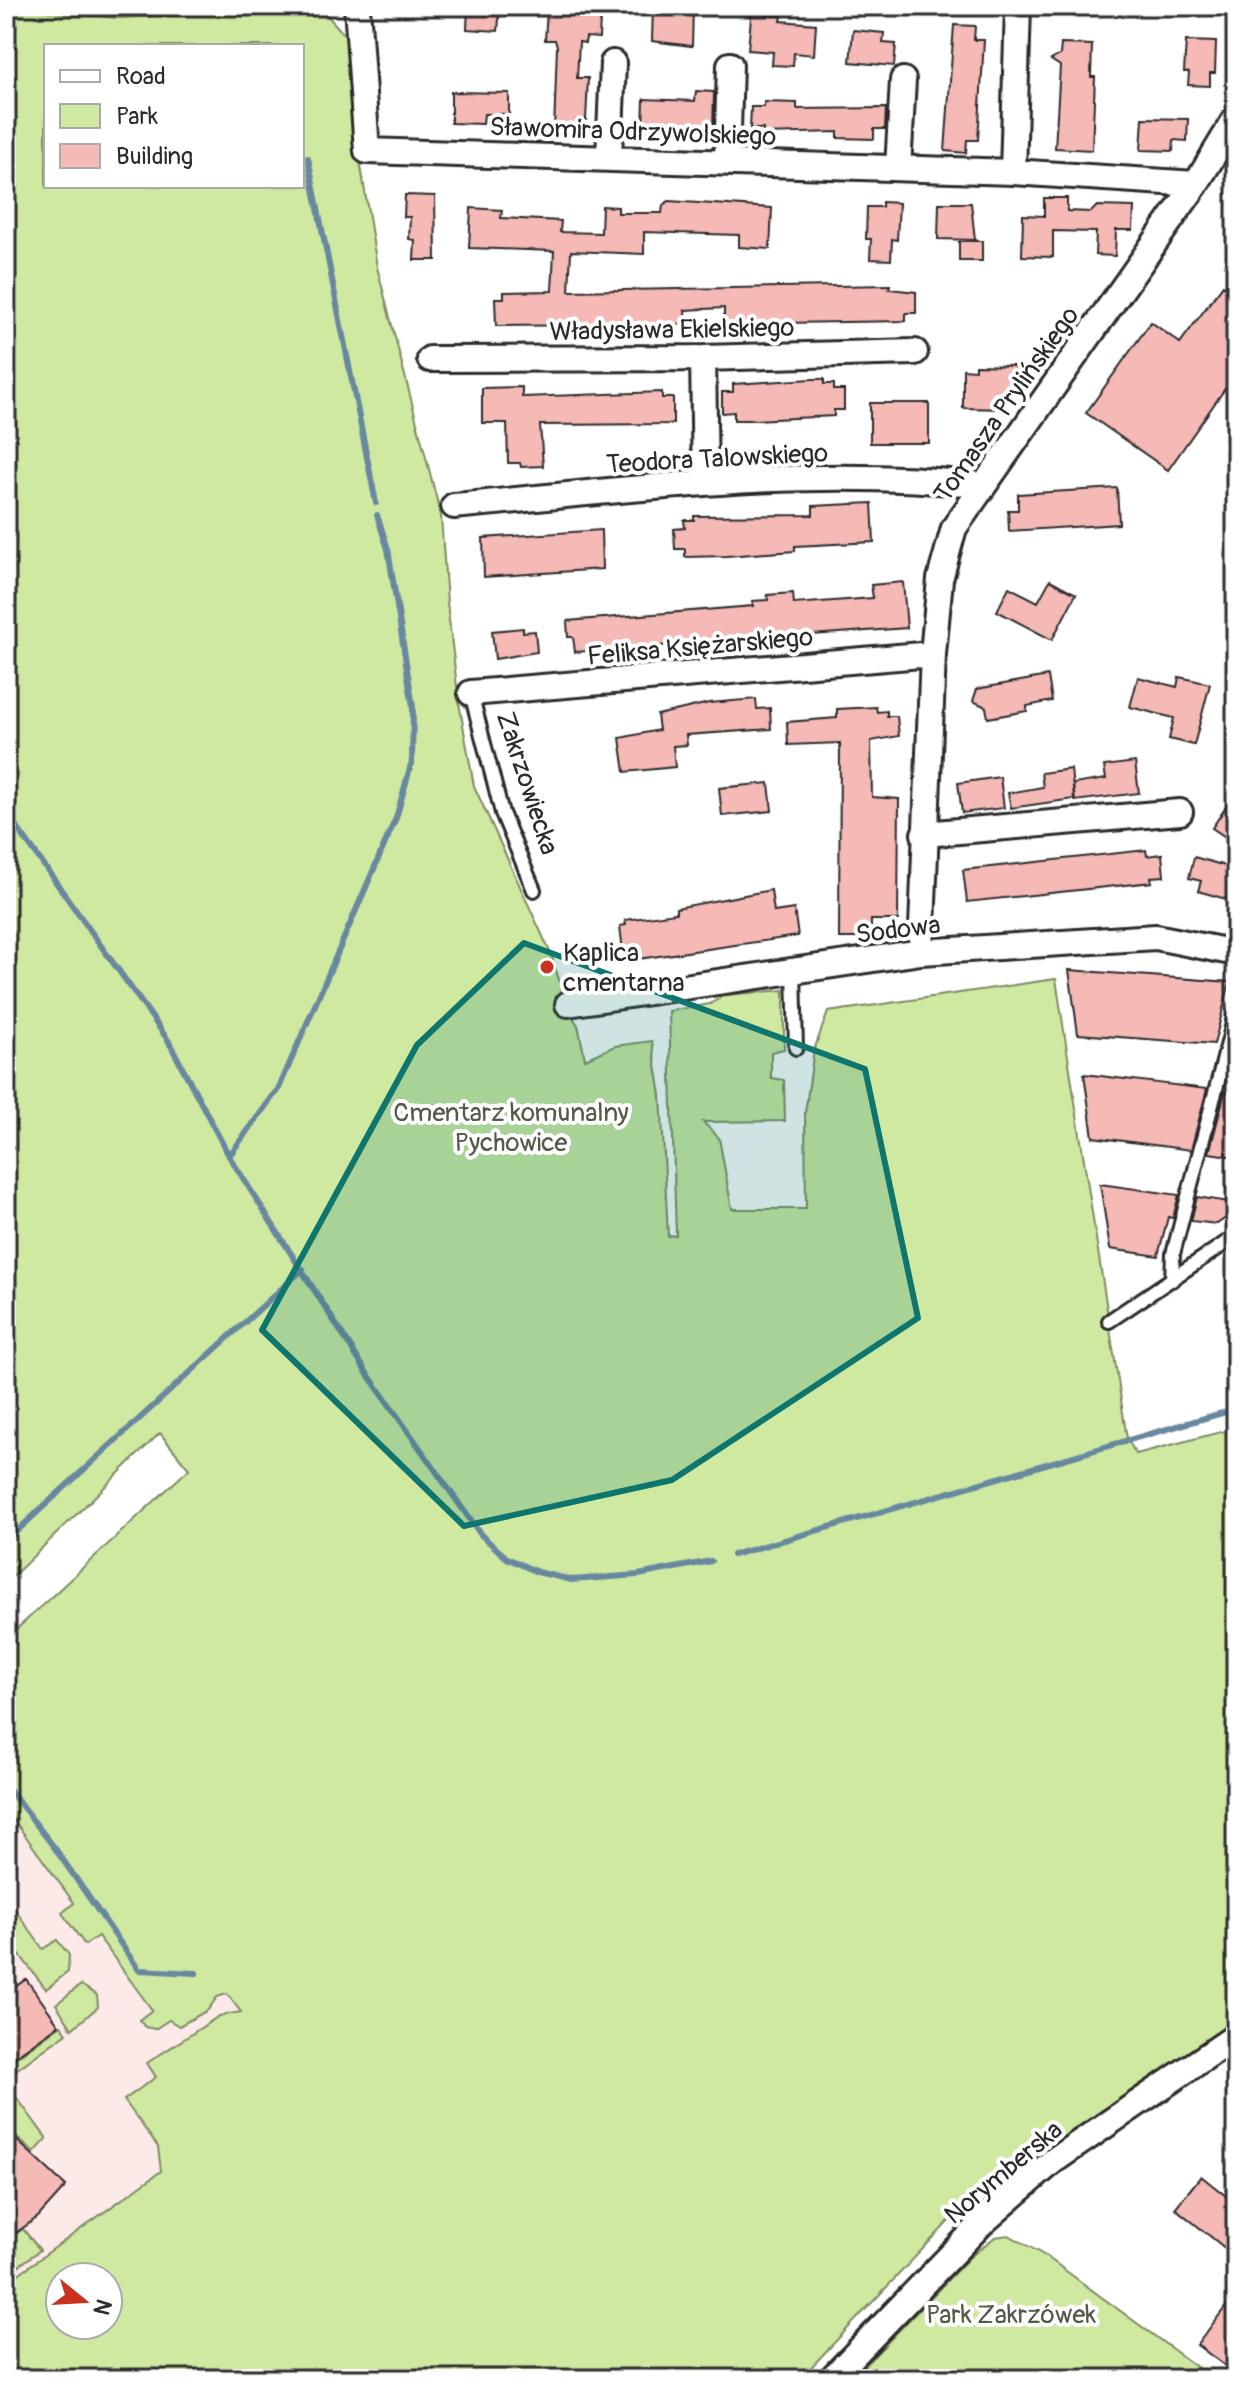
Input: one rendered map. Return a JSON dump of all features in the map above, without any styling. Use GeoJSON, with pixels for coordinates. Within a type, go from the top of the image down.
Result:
{"type":"FeatureCollection","features":[{"type":"Feature","properties":{"kind":"street","name":"Sławomira Odrzywolskiego"},"geometry":{"type":"LineString","coordinates":[[357,6],[367,151],[1013,172],[1196,184]]}},
{"type":"Feature","properties":{"kind":"street"},"geometry":{"type":"LineString","coordinates":[[1013,172],[1018,6]]}},
{"type":"Feature","properties":{"kind":"street"},"geometry":{"type":"LineString","coordinates":[[609,157],[613,63]]}},
{"type":"Feature","properties":{"kind":"street"},"geometry":{"type":"LineString","coordinates":[[727,162],[730,65]]}},
{"type":"Feature","properties":{"kind":"street"},"geometry":{"type":"LineString","coordinates":[[898,168],[903,80]]}},
{"type":"Feature","properties":{"kind":"street","name":"Tomasza Prylińskiego"},"geometry":{"type":"LineString","coordinates":[[921,952],[933,654],[940,579],[954,528],[1196,184],[1236,118]]}},
{"type":"Feature","properties":{"kind":"street"},"geometry":{"type":"LineString","coordinates":[[1211,161],[1236,162]]}},
{"type":"Feature","properties":{"kind":"street","name":"Władysława Ekielskiego"},"geometry":{"type":"LineString","coordinates":[[430,359],[703,358],[915,352]]}},
{"type":"Feature","properties":{"kind":"street"},"geometry":{"type":"LineString","coordinates":[[703,358],[705,483]]}},
{"type":"Feature","properties":{"kind":"street","name":"Teodora Talowskiego"},"geometry":{"type":"LineString","coordinates":[[454,506],[705,483],[915,477],[982,485]]}},
{"type":"Feature","properties":{"kind":"street","name":"Feliksa Księżarskiego"},"geometry":{"type":"LineString","coordinates":[[471,693],[933,654]]}},
{"type":"Feature","properties":{"kind":"street"},"geometry":{"type":"LineString","coordinates":[[924,834],[1180,812]]}},
{"type":"Feature","properties":{"kind":"street","name":"Sodowa"},"geometry":{"type":"LineString","coordinates":[[568,1004],[921,952],[1156,937],[1236,953]]}},
{"type":"Feature","properties":{"kind":"street","name":"Norymberska"},"geometry":{"type":"LineString","coordinates":[[831,2379],[973,2232],[1053,2161],[1236,2036]]}},
{"type":"Feature","properties":{"kind":"lane","name":"Zakrzowiecka"},"geometry":{"type":"LineString","coordinates":[[471,693],[502,813],[534,890]]}},
{"type":"Feature","properties":{"kind":"lane"},"geometry":{"type":"LineString","coordinates":[[794,971],[796,1048]]}},
{"type":"Feature","properties":{"kind":"lane"},"geometry":{"type":"LineString","coordinates":[[1172,1280],[1173,1254],[1236,1012]]}},
{"type":"Feature","properties":{"kind":"lane"},"geometry":{"type":"LineString","coordinates":[[1109,1321],[1236,1236]]}},
{"type":"Feature","properties":{"kind":"highlighted area"},"geometry":{"type":"Polygon","coordinates":[[[524,943],[865,1069],[918,1318],[672,1480],[464,1526],[262,1330],[417,1045],[524,943]]]}},
{"type":"Feature","properties":{"kind":"shaded area"},"geometry":{"type":"Polygon","coordinates":[[[6,1598],[252,2016],[372,2250],[124,2337],[124,2261],[44,2261],[44,2341],[114,2341],[6,2379],[6,1598]]]}},
{"type":"Feature","properties":{"kind":"green space","name":"Cmentarz komunalny Pychowice"},"geometry":{"type":"Polygon","coordinates":[[[188,6],[319,6],[349,40],[358,148],[377,267],[441,516],[459,703],[474,786],[551,954],[569,1012],[578,1025],[585,1059],[615,1046],[652,1041],[661,1095],[668,1236],[676,1235],[669,1011],[710,1004],[725,995],[784,990],[784,1049],[771,1052],[771,1078],[784,1080],[785,1121],[703,1122],[719,1138],[732,1209],[806,1209],[805,1113],[814,1050],[828,1012],[1056,979],[1127,1439],[1136,1454],[1236,1428],[1236,2020],[1048,2147],[988,2197],[983,2185],[800,2379],[6,2379],[6,2283],[161,2171],[158,2147],[124,2100],[156,2077],[147,2063],[219,2016],[241,2012],[227,1994],[217,1997],[208,2010],[179,2026],[169,2020],[155,2029],[145,2027],[139,2020],[152,2010],[98,1936],[85,1945],[62,1913],[74,1903],[6,1809],[6,1639],[189,1469],[160,1433],[6,1583],[6,7],[118,18],[184,15],[188,6]]]}},
{"type":"Feature","properties":{"kind":"green space"},"geometry":{"type":"Polygon","coordinates":[[[6,1897],[43,1949],[57,1940],[69,1955],[68,1972],[46,1989],[6,1937],[6,1897]]]}},
{"type":"Feature","properties":{"kind":"green space"},"geometry":{"type":"Polygon","coordinates":[[[81,1985],[97,1995],[98,2007],[72,2029],[56,2004],[81,1985]]]}},
{"type":"Feature","properties":{"kind":"green space"},"geometry":{"type":"Polygon","coordinates":[[[61,2025],[67,2033],[6,2077],[6,2065],[61,2025]]]}},
{"type":"Feature","properties":{"kind":"green space"},"geometry":{"type":"Polygon","coordinates":[[[17,2098],[47,2139],[34,2153],[6,2127],[6,2102],[17,2098]]]}},
{"type":"Feature","properties":{"kind":"green space"},"geometry":{"type":"Polygon","coordinates":[[[23,2229],[40,2250],[6,2275],[6,2241],[23,2229]]]}},
{"type":"Feature","properties":{"kind":"green space","name":"Park Zakrzówek"},"geometry":{"type":"Polygon","coordinates":[[[1009,2235],[1047,2257],[1213,2379],[852,2379],[970,2257],[995,2237],[1009,2235]]]}},
{"type":"Feature","properties":{"kind":"building"},"geometry":{"type":"Polygon","coordinates":[[[468,6],[500,6],[498,31],[467,29],[468,6]]]}},
{"type":"Feature","properties":{"kind":"building"},"geometry":{"type":"Polygon","coordinates":[[[653,6],[693,6],[692,46],[652,41],[653,6]]]}},
{"type":"Feature","properties":{"kind":"building"},"geometry":{"type":"Polygon","coordinates":[[[752,6],[767,6],[767,15],[782,16],[781,21],[816,24],[814,55],[794,53],[793,66],[772,65],[773,52],[748,50],[752,6]]]}},
{"type":"Feature","properties":{"kind":"building"},"geometry":{"type":"Polygon","coordinates":[[[547,9],[588,12],[588,17],[600,18],[599,38],[586,37],[585,43],[579,42],[577,78],[588,78],[586,120],[576,120],[575,132],[554,132],[557,46],[555,40],[545,40],[547,9]]]}},
{"type":"Feature","properties":{"kind":"building"},"geometry":{"type":"Polygon","coordinates":[[[954,25],[975,26],[974,40],[984,40],[978,140],[967,140],[966,153],[945,151],[954,25]]]}},
{"type":"Feature","properties":{"kind":"building"},"geometry":{"type":"Polygon","coordinates":[[[853,30],[884,33],[883,43],[896,44],[894,66],[850,62],[853,30]]]}},
{"type":"Feature","properties":{"kind":"building"},"geometry":{"type":"Polygon","coordinates":[[[1186,41],[1216,42],[1215,73],[1210,73],[1210,86],[1188,85],[1189,72],[1184,72],[1186,41]]]}},
{"type":"Feature","properties":{"kind":"building"},"geometry":{"type":"Polygon","coordinates":[[[1061,44],[1092,45],[1091,77],[1095,77],[1092,150],[1055,148],[1060,66],[1051,60],[1060,55],[1061,44]]]}},
{"type":"Feature","properties":{"kind":"building"},"geometry":{"type":"Polygon","coordinates":[[[696,91],[714,92],[713,132],[643,130],[644,99],[695,101],[696,91]]]}},
{"type":"Feature","properties":{"kind":"building"},"geometry":{"type":"Polygon","coordinates":[[[451,92],[509,93],[509,114],[484,114],[483,124],[451,123],[451,92]]]}},
{"type":"Feature","properties":{"kind":"building"},"geometry":{"type":"Polygon","coordinates":[[[764,102],[797,103],[797,109],[886,108],[885,129],[874,129],[874,139],[838,138],[838,132],[763,134],[763,129],[750,129],[751,107],[764,107],[764,102]]]}},
{"type":"Feature","properties":{"kind":"building"},"geometry":{"type":"Polygon","coordinates":[[[1143,118],[1188,119],[1187,141],[1174,140],[1173,151],[1141,150],[1143,118]]]}},
{"type":"Feature","properties":{"kind":"building"},"geometry":{"type":"Polygon","coordinates":[[[405,195],[435,196],[436,260],[414,260],[415,240],[409,239],[410,217],[404,217],[405,195]]]}},
{"type":"Feature","properties":{"kind":"building"},"geometry":{"type":"Polygon","coordinates":[[[1044,198],[1067,198],[1067,211],[1091,212],[1097,206],[1134,207],[1133,230],[1116,230],[1115,256],[1095,255],[1096,232],[1053,231],[1053,257],[1022,256],[1023,215],[1044,216],[1044,198]]]}},
{"type":"Feature","properties":{"kind":"building"},"geometry":{"type":"Polygon","coordinates":[[[669,201],[772,208],[770,249],[739,247],[739,235],[644,232],[644,254],[571,251],[569,291],[890,285],[889,289],[916,292],[916,313],[906,313],[906,321],[724,324],[724,308],[685,310],[686,324],[496,326],[495,298],[504,298],[504,292],[552,291],[554,251],[469,248],[471,208],[502,210],[501,218],[561,221],[560,232],[601,233],[602,206],[618,207],[618,213],[662,213],[663,205],[669,201]]]}},
{"type":"Feature","properties":{"kind":"building"},"geometry":{"type":"Polygon","coordinates":[[[882,202],[899,203],[897,240],[892,239],[891,260],[870,259],[871,239],[866,239],[867,207],[882,207],[882,202]]]}},
{"type":"Feature","properties":{"kind":"building"},"geometry":{"type":"Polygon","coordinates":[[[939,203],[971,203],[975,240],[938,239],[939,203]]]}},
{"type":"Feature","properties":{"kind":"building"},"geometry":{"type":"Polygon","coordinates":[[[959,241],[982,241],[982,261],[959,261],[959,241]]]}},
{"type":"Feature","properties":{"kind":"building"},"geometry":{"type":"Polygon","coordinates":[[[1223,285],[1236,295],[1236,373],[1168,470],[1086,413],[1151,322],[1180,343],[1223,285]]]}},
{"type":"Feature","properties":{"kind":"building"},"geometry":{"type":"Polygon","coordinates":[[[975,365],[1015,366],[1015,390],[1006,390],[1006,409],[963,408],[963,369],[975,370],[975,365]]]}},
{"type":"Feature","properties":{"kind":"building"},"geometry":{"type":"Polygon","coordinates":[[[824,379],[824,384],[834,384],[834,390],[844,390],[844,410],[834,410],[834,416],[754,420],[734,420],[734,412],[722,413],[722,392],[733,392],[733,384],[824,379]]]}},
{"type":"Feature","properties":{"kind":"building"},"geometry":{"type":"Polygon","coordinates":[[[522,387],[522,397],[662,392],[662,398],[673,398],[673,424],[540,425],[543,466],[521,467],[520,463],[508,463],[507,423],[482,423],[482,388],[522,387]]]}},
{"type":"Feature","properties":{"kind":"building"},"geometry":{"type":"Polygon","coordinates":[[[870,403],[929,403],[929,443],[870,443],[870,403]]]}},
{"type":"Feature","properties":{"kind":"building"},"geometry":{"type":"Polygon","coordinates":[[[1117,488],[1119,524],[1009,531],[1008,510],[1018,510],[1018,494],[1117,488]]]}},
{"type":"Feature","properties":{"kind":"building"},"geometry":{"type":"Polygon","coordinates":[[[872,503],[874,542],[795,546],[795,551],[726,556],[685,557],[685,549],[675,549],[674,529],[685,528],[684,520],[694,520],[694,516],[813,515],[813,506],[872,503]]]}},
{"type":"Feature","properties":{"kind":"building"},"geometry":{"type":"Polygon","coordinates":[[[601,530],[602,569],[484,577],[483,538],[601,530]]]}},
{"type":"Feature","properties":{"kind":"building"},"geometry":{"type":"Polygon","coordinates":[[[1050,580],[1076,594],[1052,640],[997,611],[1009,587],[1038,602],[1050,580]]]}},
{"type":"Feature","properties":{"kind":"building"},"geometry":{"type":"Polygon","coordinates":[[[903,582],[907,628],[575,652],[573,637],[568,637],[567,621],[753,606],[752,601],[768,600],[767,595],[793,593],[794,604],[873,598],[871,585],[903,582]]]}},
{"type":"Feature","properties":{"kind":"building"},"geometry":{"type":"Polygon","coordinates":[[[523,628],[523,632],[535,631],[537,652],[495,659],[492,631],[523,628]]]}},
{"type":"Feature","properties":{"kind":"building"},"geometry":{"type":"Polygon","coordinates":[[[1048,676],[1052,701],[1027,706],[1027,711],[988,718],[986,707],[973,701],[977,689],[1048,676]]]}},
{"type":"Feature","properties":{"kind":"building"},"geometry":{"type":"Polygon","coordinates":[[[1138,677],[1177,687],[1179,677],[1210,684],[1194,745],[1169,739],[1174,718],[1130,707],[1138,677]]]}},
{"type":"Feature","properties":{"kind":"building"},"geometry":{"type":"Polygon","coordinates":[[[756,699],[757,709],[770,708],[771,729],[686,735],[687,745],[673,746],[675,767],[625,772],[620,738],[659,730],[657,715],[709,703],[756,699]]]}},
{"type":"Feature","properties":{"kind":"building"},"geometry":{"type":"Polygon","coordinates":[[[876,707],[877,712],[887,711],[887,716],[897,716],[899,736],[871,741],[872,797],[899,799],[898,920],[871,920],[871,938],[839,938],[840,743],[788,745],[787,722],[837,718],[837,709],[876,707]]]}},
{"type":"Feature","properties":{"kind":"building"},"geometry":{"type":"Polygon","coordinates":[[[1135,762],[1139,793],[1075,801],[1073,784],[1106,779],[1104,766],[1135,762]]]}},
{"type":"Feature","properties":{"kind":"building"},"geometry":{"type":"Polygon","coordinates":[[[1071,769],[1074,799],[1011,808],[1008,793],[1043,787],[1041,773],[1071,769]]]}},
{"type":"Feature","properties":{"kind":"building"},"geometry":{"type":"Polygon","coordinates":[[[1000,777],[1004,808],[962,813],[958,783],[1000,777]]]}},
{"type":"Feature","properties":{"kind":"building"},"geometry":{"type":"Polygon","coordinates":[[[769,783],[772,811],[722,816],[719,788],[769,783]]]}},
{"type":"Feature","properties":{"kind":"building"},"geometry":{"type":"Polygon","coordinates":[[[1236,792],[1236,831],[1230,840],[1212,828],[1236,792]]]}},
{"type":"Feature","properties":{"kind":"building"},"geometry":{"type":"Polygon","coordinates":[[[1146,850],[1147,856],[1162,854],[1164,876],[1151,877],[1152,882],[967,902],[963,870],[1146,850]]]}},
{"type":"Feature","properties":{"kind":"building"},"geometry":{"type":"Polygon","coordinates":[[[1194,857],[1236,869],[1236,902],[1198,891],[1201,881],[1189,878],[1194,857]]]}},
{"type":"Feature","properties":{"kind":"building"},"geometry":{"type":"Polygon","coordinates":[[[771,890],[774,912],[794,909],[798,936],[631,960],[630,950],[623,951],[620,926],[626,925],[625,920],[676,913],[676,908],[771,890]]]}},
{"type":"Feature","properties":{"kind":"building"},"geometry":{"type":"Polygon","coordinates":[[[1069,970],[1230,982],[1214,1044],[1078,1034],[1069,970]]]}},
{"type":"Feature","properties":{"kind":"building"},"geometry":{"type":"Polygon","coordinates":[[[1084,1074],[1207,1089],[1191,1150],[1093,1137],[1084,1074]]]}},
{"type":"Feature","properties":{"kind":"building"},"geometry":{"type":"Polygon","coordinates":[[[1225,1092],[1236,1093],[1236,1157],[1209,1153],[1225,1092]]]}},
{"type":"Feature","properties":{"kind":"building"},"geometry":{"type":"Polygon","coordinates":[[[1100,1184],[1179,1195],[1173,1218],[1168,1217],[1158,1256],[1110,1249],[1100,1184]]]}},
{"type":"Feature","properties":{"kind":"building"},"geometry":{"type":"Polygon","coordinates":[[[1197,1197],[1236,1203],[1236,1211],[1217,1224],[1191,1221],[1197,1197]]]}},
{"type":"Feature","properties":{"kind":"building"},"geometry":{"type":"Polygon","coordinates":[[[26,1979],[59,2025],[6,2063],[6,1994],[26,1979]]]}},
{"type":"Feature","properties":{"kind":"building"},"geometry":{"type":"Polygon","coordinates":[[[6,2130],[66,2186],[38,2217],[6,2240],[6,2130]]]}},
{"type":"Feature","properties":{"kind":"building"},"geometry":{"type":"Polygon","coordinates":[[[1201,2176],[1236,2204],[1236,2257],[1175,2208],[1201,2176]]]}},
{"type":"Feature","properties":{"kind":"building"},"geometry":{"type":"Polygon","coordinates":[[[1236,2293],[1236,2374],[1197,2345],[1236,2293]]]}},
{"type":"Feature","properties":{"kind":"waterway"},"geometry":{"type":"LineString","coordinates":[[308,158],[376,503]]}},
{"type":"Feature","properties":{"kind":"waterway"},"geometry":{"type":"LineString","coordinates":[[229,1156],[279,1088],[396,818],[412,761],[413,707],[388,549],[377,515]]}},
{"type":"Feature","properties":{"kind":"waterway"},"geometry":{"type":"LineString","coordinates":[[6,812],[168,1040],[229,1156],[367,1373],[481,1535],[507,1558],[537,1572],[572,1580],[638,1575],[711,1561]]}},
{"type":"Feature","properties":{"kind":"waterway"},"geometry":{"type":"LineString","coordinates":[[6,1541],[303,1269]]}},
{"type":"Feature","properties":{"kind":"waterway"},"geometry":{"type":"LineString","coordinates":[[733,1555],[1236,1409]]}},
{"type":"Feature","properties":{"kind":"waterway"},"geometry":{"type":"LineString","coordinates":[[6,1786],[54,1847],[139,1970],[196,1973]]}},
{"type":"Feature","properties":{"kind":"place","name":"Kaplica cmentarna"},"geometry":{"type":"Point","coordinates":[547,967]}}]}
